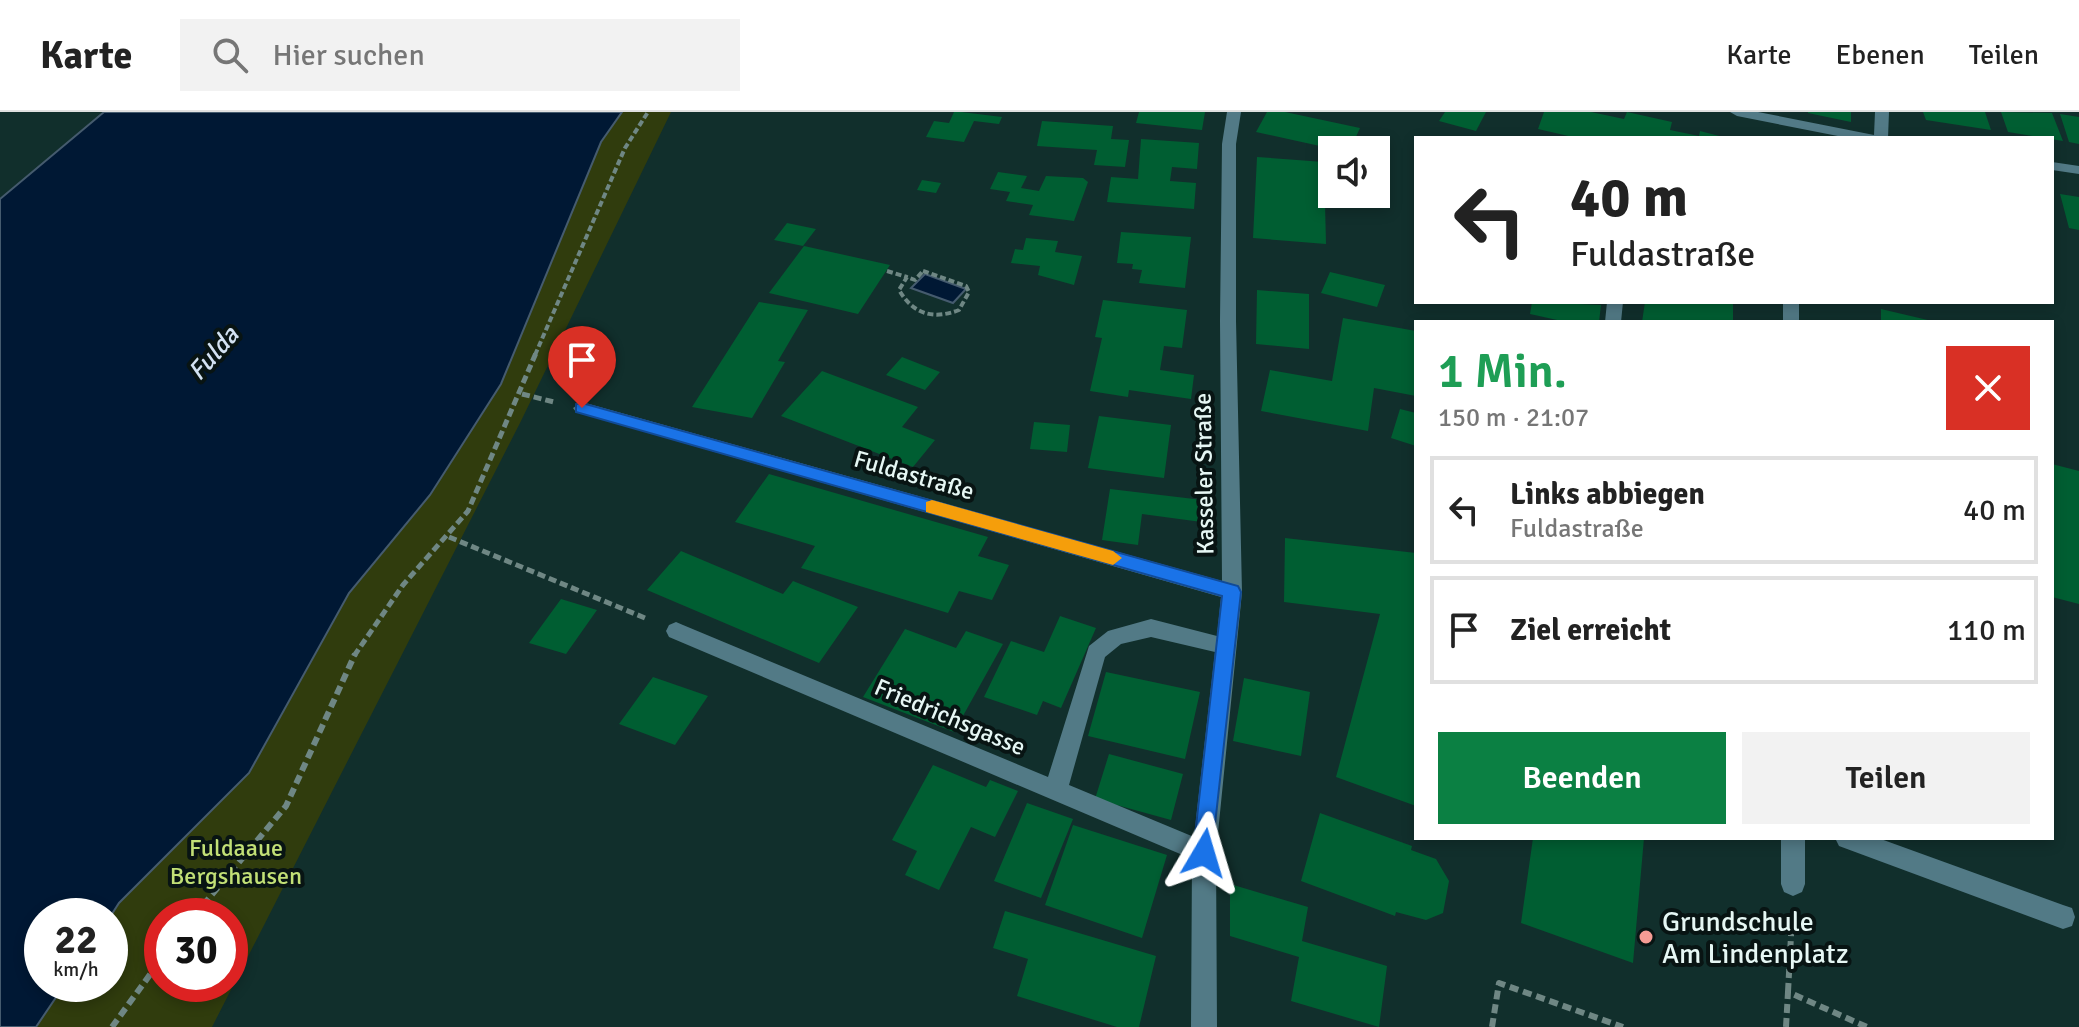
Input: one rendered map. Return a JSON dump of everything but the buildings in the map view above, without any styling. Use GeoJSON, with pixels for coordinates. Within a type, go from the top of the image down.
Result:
{"type":"FeatureCollection","features":[{"type":"Feature","properties":{"kind":"street","name":"Kasseler Straße"},"geometry":{"type":"LineString","coordinates":[[1204,1027],[1204,853],[1232,592],[1228,321],[1229,144],[1234,112]]}},
{"type":"Feature","properties":{"kind":"street"},"geometry":{"type":"LineString","coordinates":[[1737,112],[1790,131],[1846,136]]}},
{"type":"Feature","properties":{"kind":"street"},"geometry":{"type":"LineString","coordinates":[[1881,136],[1882,112]]}},
{"type":"Feature","properties":{"kind":"street"},"geometry":{"type":"LineString","coordinates":[[2054,166],[2079,170]]}},
{"type":"Feature","properties":{"kind":"street","name":"Fuldastraße"},"geometry":{"type":"LineString","coordinates":[[582,408],[1232,592]]}},
{"type":"Feature","properties":{"kind":"street"},"geometry":{"type":"LineString","coordinates":[[1056,789],[1096,652],[1115,637],[1151,628],[1228,647]]}},
{"type":"Feature","properties":{"kind":"street","name":"Friedrichsgasse"},"geometry":{"type":"LineString","coordinates":[[676,631],[1204,853]]}},
{"type":"Feature","properties":{"kind":"street"},"geometry":{"type":"LineString","coordinates":[[1793,840],[1793,884]]}},
{"type":"Feature","properties":{"kind":"street"},"geometry":{"type":"LineString","coordinates":[[1852,840],[2063,917]]}},
{"type":"Feature","properties":{"kind":"path"},"geometry":{"type":"LineString","coordinates":[[209,898],[286,806],[360,642],[403,585],[449,537],[468,511],[625,148],[648,112]]}},
{"type":"Feature","properties":{"kind":"path"},"geometry":{"type":"LineString","coordinates":[[887,271],[907,277],[915,280],[923,271],[966,286],[969,292],[959,310],[936,317],[918,312],[905,302],[899,290],[907,277]]}},
{"type":"Feature","properties":{"kind":"path"},"geometry":{"type":"LineString","coordinates":[[449,537],[676,631]]}},
{"type":"Feature","properties":{"kind":"path"},"geometry":{"type":"LineString","coordinates":[[1786,1027],[1793,884]]}},
{"type":"Feature","properties":{"kind":"path"},"geometry":{"type":"LineString","coordinates":[[112,1027],[144,983]]}},
{"type":"Feature","properties":{"kind":"path"},"geometry":{"type":"LineString","coordinates":[[1492,1027],[1499,983],[1623,1027]]}},
{"type":"Feature","properties":{"kind":"path"},"geometry":{"type":"LineString","coordinates":[[1788,992],[1867,1027]]}},
{"type":"Feature","properties":{"kind":"green space","name":"Fuldaaue Bergshausen"},"geometry":{"type":"Polygon","coordinates":[[[622,112],[671,112],[521,421],[248,956],[248,898],[144,898],[144,1002],[225,1002],[212,1027],[36,1027],[53,1002],[128,1002],[128,898],[124,898],[249,773],[349,593],[430,495],[501,384],[601,142],[622,112]]]}},
{"type":"Feature","properties":{"kind":"water","name":"Fulda"},"geometry":{"type":"Polygon","coordinates":[[[104,112],[622,112],[601,142],[501,384],[430,495],[349,593],[249,773],[124,898],[24,898],[24,1002],[53,1002],[36,1027],[0,1027],[0,199],[104,112]]]}},
{"type":"Feature","properties":{"kind":"water"},"geometry":{"type":"Polygon","coordinates":[[[925,274],[966,289],[953,303],[911,288],[925,274]]]}},
{"type":"Feature","properties":{"kind":"slow traffic"},"geometry":{"type":"LineString","coordinates":[[932,507],[1113,558]]}},
{"type":"Feature","properties":{"kind":"place","name":"Grundschule Am Lindenplatz"},"geometry":{"type":"Point","coordinates":[1646,937]}},
{"type":"Feature","properties":{"kind":"route"},"geometry":{"type":"LineString","coordinates":[[582,408],[1232,592],[1204,853]]}}]}
